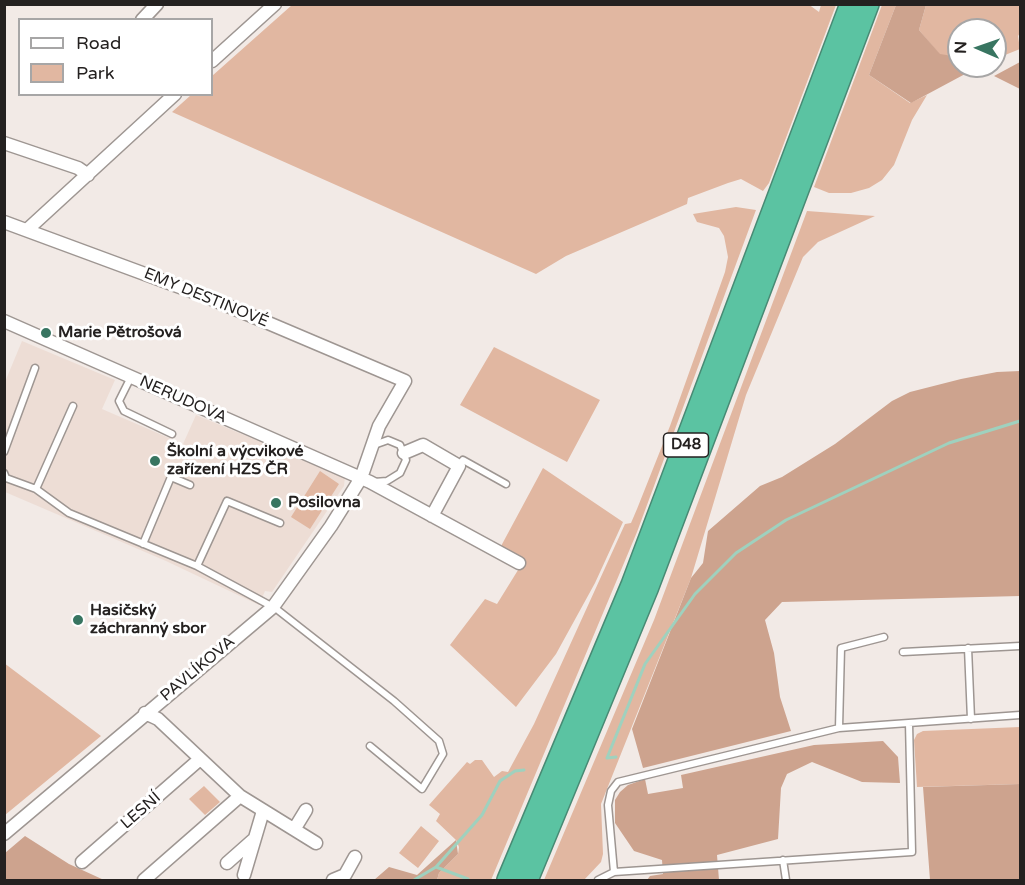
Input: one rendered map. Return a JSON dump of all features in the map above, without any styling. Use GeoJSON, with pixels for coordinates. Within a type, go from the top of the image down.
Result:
{"type":"FeatureCollection","features":[{"type":"Feature","properties":{"kind":"highway","name":"D48"},"geometry":{"type":"LineString","coordinates":[[508,880],[632,585],[850,4]]}},
{"type":"Feature","properties":{"kind":"highway","name":"D48"},"geometry":{"type":"LineString","coordinates":[[527,880],[647,589],[868,4]]}},
{"type":"Feature","properties":{"kind":"street"},"geometry":{"type":"LineString","coordinates":[[144,18],[157,4]]}},
{"type":"Feature","properties":{"kind":"street"},"geometry":{"type":"LineString","coordinates":[[213,61],[275,4]]}},
{"type":"Feature","properties":{"kind":"street"},"geometry":{"type":"LineString","coordinates":[[28,229],[173,96]]}},
{"type":"Feature","properties":{"kind":"street"},"geometry":{"type":"LineString","coordinates":[[4,143],[78,168],[88,175]]}},
{"type":"Feature","properties":{"kind":"street","name":"EMY DESTINOVÉ"},"geometry":{"type":"LineString","coordinates":[[6,227],[28,229],[207,297],[405,381]]}},
{"type":"Feature","properties":{"kind":"street","name":"NERUDOVA"},"geometry":{"type":"LineString","coordinates":[[4,321],[366,480]]}},
{"type":"Feature","properties":{"kind":"street","name":"PAVLÍKOVA"},"geometry":{"type":"LineString","coordinates":[[4,834],[145,713],[276,609],[325,535],[366,480],[366,458],[374,445],[379,426],[405,381]]}},
{"type":"Feature","properties":{"kind":"street"},"geometry":{"type":"LineString","coordinates":[[404,453],[423,445],[459,466],[432,516]]}},
{"type":"Feature","properties":{"kind":"street"},"geometry":{"type":"LineString","coordinates":[[366,480],[519,563]]}},
{"type":"Feature","properties":{"kind":"street"},"geometry":{"type":"LineString","coordinates":[[145,713],[158,719],[240,796],[316,843]]}},
{"type":"Feature","properties":{"kind":"street","name":"LESNÍ"},"geometry":{"type":"LineString","coordinates":[[82,862],[200,759]]}},
{"type":"Feature","properties":{"kind":"street"},"geometry":{"type":"LineString","coordinates":[[144,880],[240,796]]}},
{"type":"Feature","properties":{"kind":"street"},"geometry":{"type":"LineString","coordinates":[[295,828],[306,810]]}},
{"type":"Feature","properties":{"kind":"street"},"geometry":{"type":"LineString","coordinates":[[244,875],[253,840],[264,811]]}},
{"type":"Feature","properties":{"kind":"street"},"geometry":{"type":"LineString","coordinates":[[226,863],[253,840]]}},
{"type":"Feature","properties":{"kind":"street"},"geometry":{"type":"LineString","coordinates":[[333,880],[345,875],[355,857]]}},
{"type":"Feature","properties":{"kind":"street"},"geometry":{"type":"LineString","coordinates":[[163,880],[164,862]]}},
{"type":"Feature","properties":{"kind":"lane"},"geometry":{"type":"LineString","coordinates":[[4,452],[35,368]]}},
{"type":"Feature","properties":{"kind":"lane"},"geometry":{"type":"LineString","coordinates":[[131,376],[119,401],[124,411],[172,434]]}},
{"type":"Feature","properties":{"kind":"lane"},"geometry":{"type":"LineString","coordinates":[[36,489],[73,406]]}},
{"type":"Feature","properties":{"kind":"lane"},"geometry":{"type":"LineString","coordinates":[[366,480],[387,481],[400,473],[406,460],[400,445],[388,440],[374,445]]}},
{"type":"Feature","properties":{"kind":"lane"},"geometry":{"type":"LineString","coordinates":[[459,466],[463,460],[506,484]]}},
{"type":"Feature","properties":{"kind":"lane"},"geometry":{"type":"LineString","coordinates":[[4,473],[6,478],[36,489],[69,513],[197,566],[276,609],[394,701],[439,741],[443,754],[423,789],[370,746]]}},
{"type":"Feature","properties":{"kind":"lane"},"geometry":{"type":"LineString","coordinates":[[143,544],[171,477],[190,485]]}},
{"type":"Feature","properties":{"kind":"lane"},"geometry":{"type":"LineString","coordinates":[[197,566],[227,501],[280,523]]}},
{"type":"Feature","properties":{"kind":"lane"},"geometry":{"type":"LineString","coordinates":[[838,728],[841,648],[884,637]]}},
{"type":"Feature","properties":{"kind":"lane"},"geometry":{"type":"LineString","coordinates":[[903,652],[1020,646]]}},
{"type":"Feature","properties":{"kind":"lane"},"geometry":{"type":"LineString","coordinates":[[968,648],[971,718]]}},
{"type":"Feature","properties":{"kind":"lane"},"geometry":{"type":"LineString","coordinates":[[614,872],[608,805],[611,791],[618,782],[838,728],[1020,715]]}},
{"type":"Feature","properties":{"kind":"lane"},"geometry":{"type":"LineString","coordinates":[[598,880],[614,872],[912,852],[909,723]]}},
{"type":"Feature","properties":{"kind":"lane"},"geometry":{"type":"LineString","coordinates":[[783,860],[786,880]]}},
{"type":"Feature","properties":{"kind":"shaded area"},"geometry":{"type":"Polygon","coordinates":[[[896,5],[926,5],[919,30],[940,54],[947,55],[947,78],[958,78],[911,103],[869,75],[896,5]]]}},
{"type":"Feature","properties":{"kind":"shaded area"},"geometry":{"type":"Polygon","coordinates":[[[1020,62],[1020,89],[998,78],[1007,78],[1007,69],[1020,62]]]}},
{"type":"Feature","properties":{"kind":"shaded area","name":"Školní a výcvikové zařízení HZS ČR"},"geometry":{"type":"Polygon","coordinates":[[[22,341],[115,380],[102,409],[183,444],[196,415],[345,477],[344,486],[272,592],[265,591],[259,605],[166,561],[5,492],[5,382],[22,341]]]}},
{"type":"Feature","properties":{"kind":"shaded area"},"geometry":{"type":"Polygon","coordinates":[[[1020,371],[1020,596],[782,602],[765,620],[774,653],[780,697],[791,731],[643,768],[632,729],[691,578],[703,563],[708,531],[760,486],[782,477],[835,444],[892,401],[910,392],[961,379],[997,372],[1020,371]]]}},
{"type":"Feature","properties":{"kind":"shaded area"},"geometry":{"type":"Polygon","coordinates":[[[883,741],[898,757],[900,783],[862,782],[812,762],[787,774],[781,788],[778,839],[717,855],[719,880],[647,880],[650,876],[663,874],[662,860],[634,851],[615,823],[615,800],[620,792],[628,785],[645,779],[648,794],[683,788],[681,775],[814,745],[883,741]]]}},
{"type":"Feature","properties":{"kind":"shaded area"},"geometry":{"type":"Polygon","coordinates":[[[1020,784],[1020,880],[930,880],[923,787],[1020,784]]]}},
{"type":"Feature","properties":{"kind":"shaded area"},"geometry":{"type":"Polygon","coordinates":[[[25,836],[69,864],[104,880],[5,880],[5,853],[25,836]]]}},
{"type":"Feature","properties":{"kind":"shaded area"},"geometry":{"type":"Polygon","coordinates":[[[456,840],[458,854],[439,873],[437,880],[374,880],[389,867],[417,875],[456,840]]]}},
{"type":"Feature","properties":{"kind":"green space"},"geometry":{"type":"Polygon","coordinates":[[[808,4],[819,12],[821,5],[836,5],[769,183],[763,191],[741,179],[728,183],[688,198],[687,204],[566,256],[536,274],[172,112],[190,96],[213,96],[213,75],[292,5],[808,4]]]}},
{"type":"Feature","properties":{"kind":"green space"},"geometry":{"type":"Polygon","coordinates":[[[882,5],[896,5],[869,75],[910,103],[927,95],[912,120],[894,165],[882,180],[869,188],[851,193],[829,193],[814,187],[882,5]]]}},
{"type":"Feature","properties":{"kind":"green space"},"geometry":{"type":"Polygon","coordinates":[[[926,5],[1020,5],[1020,33],[1018,36],[1020,49],[1007,54],[1007,18],[947,18],[947,56],[940,55],[919,30],[926,5]]]}},
{"type":"Feature","properties":{"kind":"green space"},"geometry":{"type":"Polygon","coordinates":[[[736,207],[756,210],[637,532],[491,880],[437,880],[439,873],[458,854],[459,847],[456,840],[436,821],[440,814],[429,805],[467,762],[470,764],[475,760],[482,760],[494,777],[502,771],[508,772],[534,724],[625,524],[631,523],[637,509],[670,426],[725,272],[728,257],[724,236],[719,228],[697,222],[693,214],[736,207]]]}},
{"type":"Feature","properties":{"kind":"green space"},"geometry":{"type":"Polygon","coordinates":[[[807,211],[875,216],[818,242],[803,257],[746,395],[691,578],[601,804],[603,854],[601,862],[584,880],[544,880],[654,620],[807,211]]]}},
{"type":"Feature","properties":{"kind":"green space"},"geometry":{"type":"Polygon","coordinates":[[[494,347],[600,400],[567,462],[460,405],[494,347]]]}},
{"type":"Feature","properties":{"kind":"green space"},"geometry":{"type":"Polygon","coordinates":[[[543,468],[623,522],[595,583],[556,654],[516,707],[450,645],[485,599],[497,604],[523,562],[500,548],[543,468]]]}},
{"type":"Feature","properties":{"kind":"green space"},"geometry":{"type":"Polygon","coordinates":[[[320,471],[339,484],[310,529],[291,517],[320,471]]]}},
{"type":"Feature","properties":{"kind":"green space"},"geometry":{"type":"Polygon","coordinates":[[[4,663],[101,736],[5,815],[4,815],[4,663]]]}},
{"type":"Feature","properties":{"kind":"green space"},"geometry":{"type":"Polygon","coordinates":[[[1020,727],[1020,784],[917,787],[914,740],[917,734],[923,731],[1020,727]]]}},
{"type":"Feature","properties":{"kind":"green space"},"geometry":{"type":"Polygon","coordinates":[[[204,786],[220,802],[205,815],[189,799],[204,786]]]}},
{"type":"Feature","properties":{"kind":"green space"},"geometry":{"type":"Polygon","coordinates":[[[421,826],[439,841],[418,868],[399,853],[421,826]]]}},
{"type":"Feature","properties":{"kind":"waterway"},"geometry":{"type":"LineString","coordinates":[[616,757],[607,758],[645,664],[695,594],[736,553],[786,520],[949,443],[1020,421]]}},
{"type":"Feature","properties":{"kind":"waterway"},"geometry":{"type":"LineString","coordinates":[[436,867],[482,815],[500,781],[515,771],[524,770]]}},
{"type":"Feature","properties":{"kind":"waterway"},"geometry":{"type":"LineString","coordinates":[[414,880],[436,867],[468,879]]}},
{"type":"Feature","properties":{"kind":"place","name":"Marie Pětrošová"},"geometry":{"type":"Point","coordinates":[46,333]}},
{"type":"Feature","properties":{"kind":"place","name":"Školní a výcvikové zařízení HZS ČR"},"geometry":{"type":"Point","coordinates":[155,461]}},
{"type":"Feature","properties":{"kind":"place","name":"Posilovna"},"geometry":{"type":"Point","coordinates":[276,503]}},
{"type":"Feature","properties":{"kind":"place","name":"Hasičský záchranný sbor"},"geometry":{"type":"Point","coordinates":[78,620]}}]}
